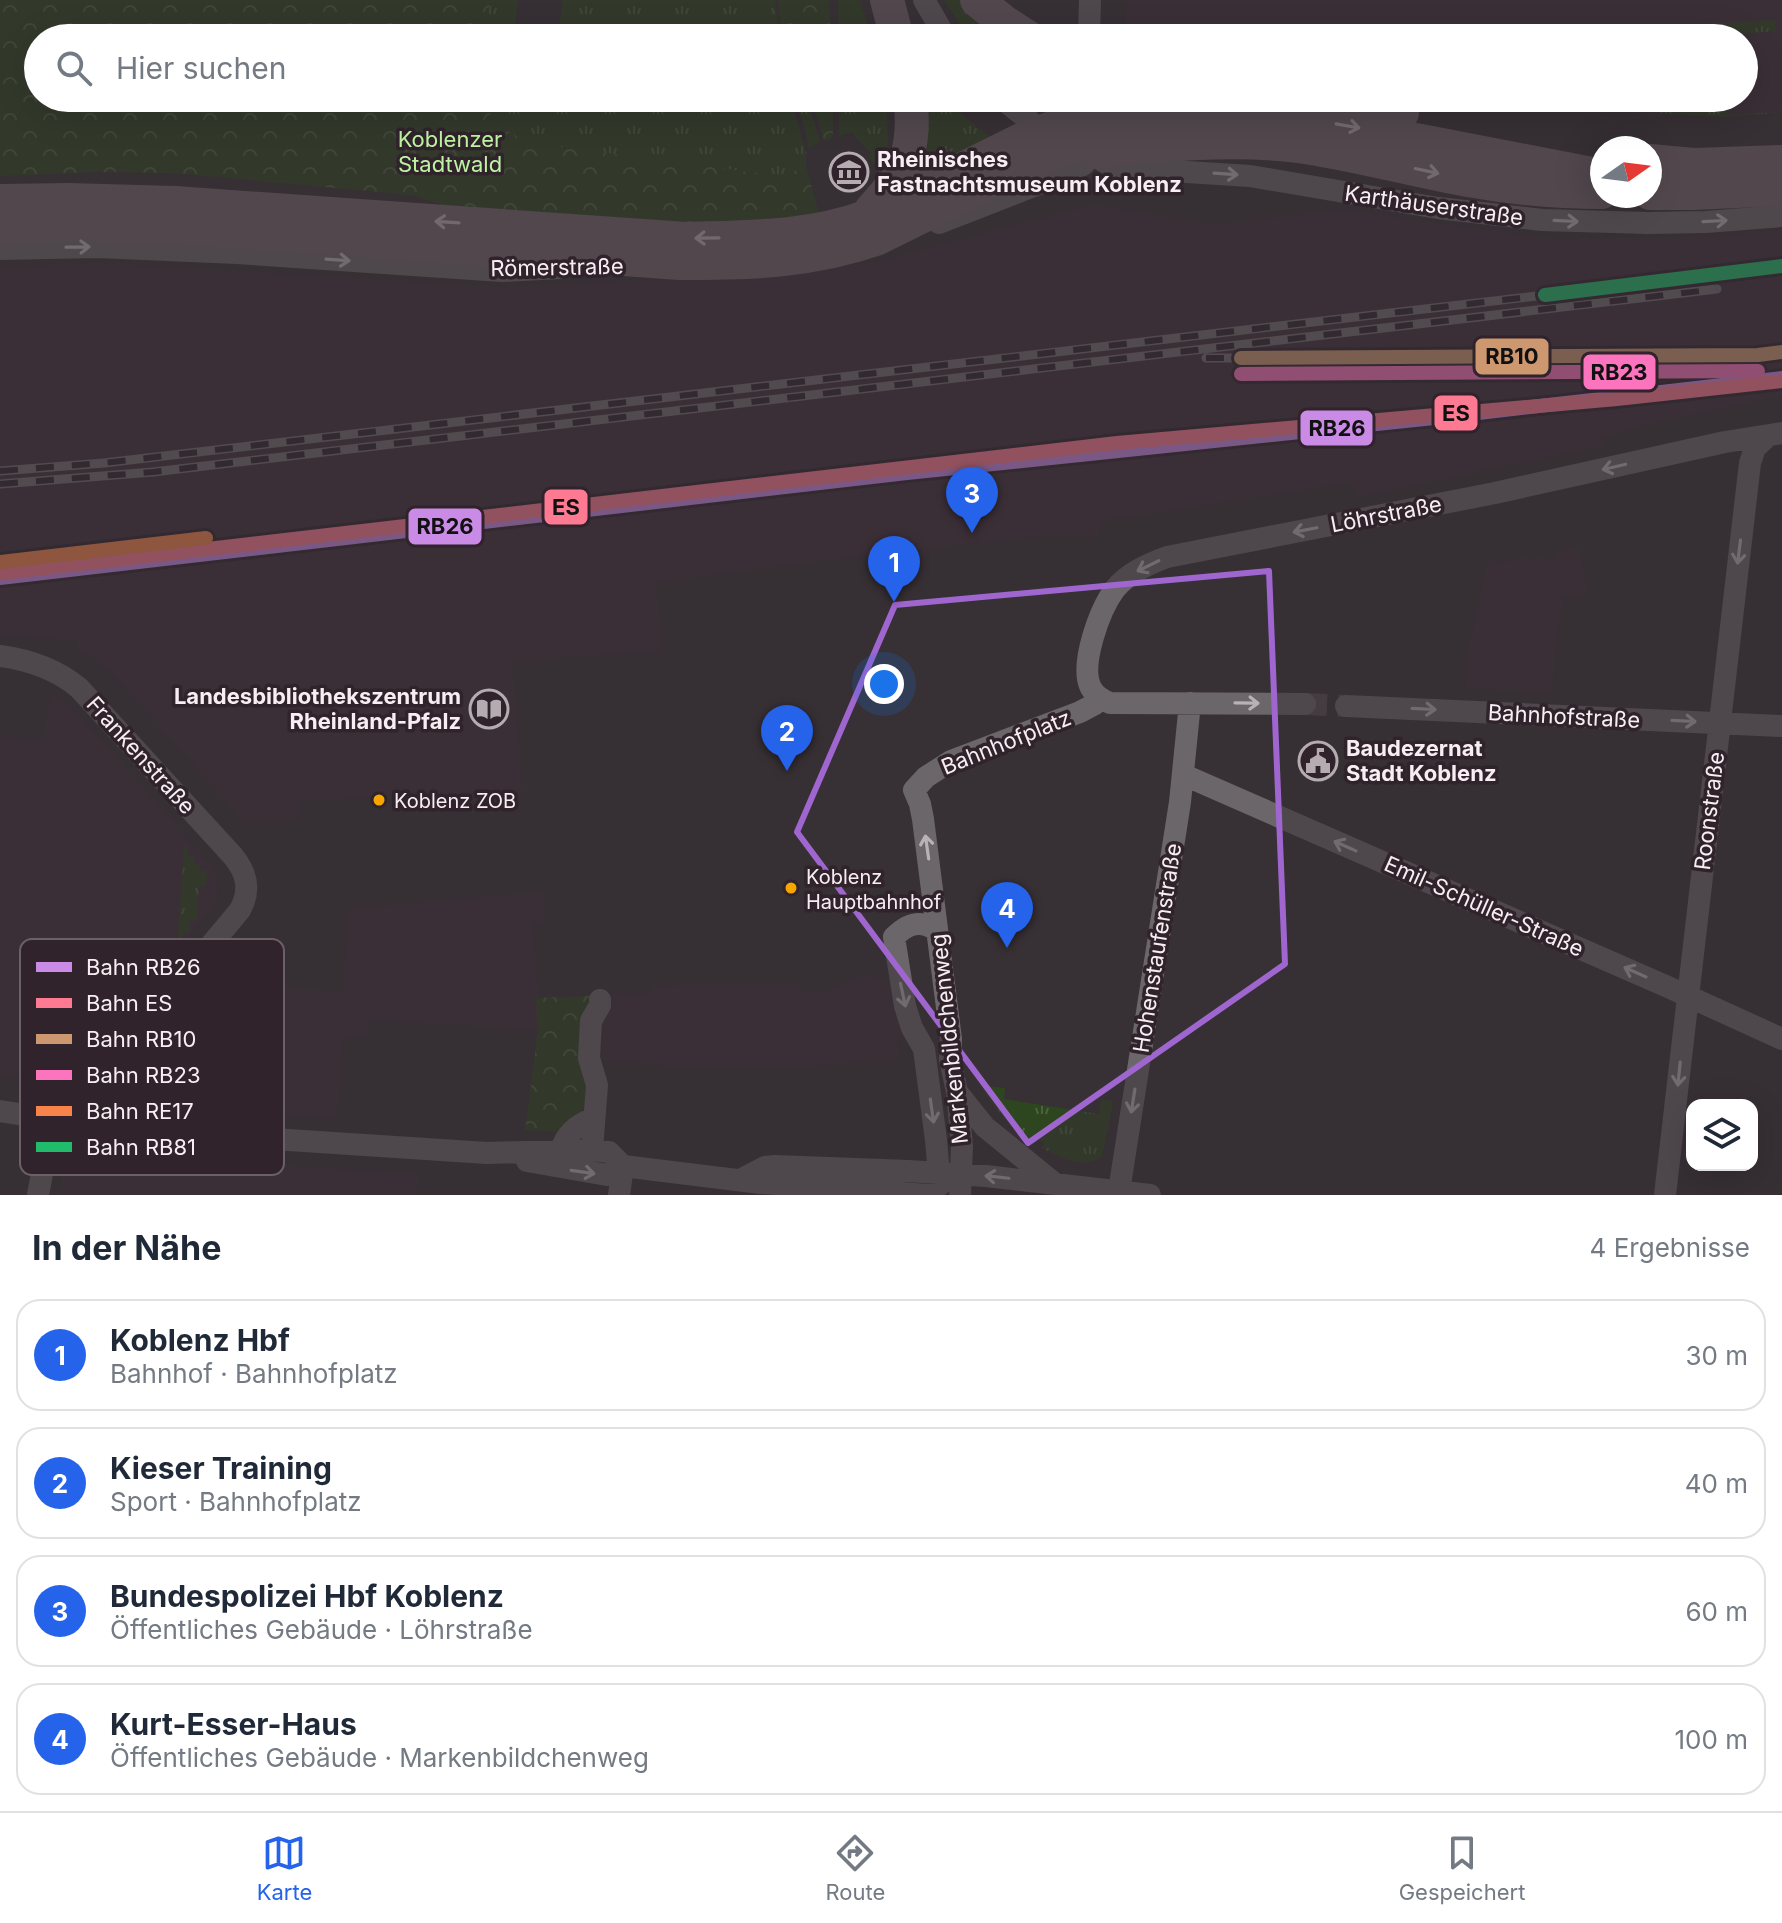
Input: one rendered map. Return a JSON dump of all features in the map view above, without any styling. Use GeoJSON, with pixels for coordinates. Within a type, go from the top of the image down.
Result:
{"type":"FeatureCollection","features":[{"type":"Feature","properties":{"kind":"highway"},"geometry":{"type":"LineString","coordinates":[[887,0],[893,24]]}},
{"type":"Feature","properties":{"kind":"highway"},"geometry":{"type":"LineString","coordinates":[[977,0],[1007,24]]}},
{"type":"Feature","properties":{"kind":"highway"},"geometry":{"type":"LineString","coordinates":[[866,217],[898,178],[910,143],[910,112]]}},
{"type":"Feature","properties":{"kind":"highway"},"geometry":{"type":"LineString","coordinates":[[0,226],[68,225],[175,215],[686,239],[756,237],[838,226],[866,217],[1021,140],[1092,112]]}},
{"type":"Feature","properties":{"kind":"highway"},"geometry":{"type":"LineString","coordinates":[[1400,112],[1541,145],[1590,153]]}},
{"type":"Feature","properties":{"kind":"highway"},"geometry":{"type":"LineString","coordinates":[[0,201],[68,200],[175,215],[680,263],[747,263],[807,258],[849,248],[876,239],[1036,160],[1085,140],[1135,124],[1208,114],[1259,114],[1307,119],[1590,174]]}},
{"type":"Feature","properties":{"kind":"highway"},"geometry":{"type":"LineString","coordinates":[[1093,153],[1154,146],[1240,142],[1296,146],[1467,180],[1551,192],[1590,192]]}},
{"type":"Feature","properties":{"kind":"highway"},"geometry":{"type":"LineString","coordinates":[[1662,162],[1694,165],[1782,162]]}},
{"type":"Feature","properties":{"kind":"highway"},"geometry":{"type":"LineString","coordinates":[[1662,187],[1693,193]]}},
{"type":"Feature","properties":{"kind":"highway"},"geometry":{"type":"LineString","coordinates":[[1662,193],[1782,189]]}},
{"type":"Feature","properties":{"kind":"street"},"geometry":{"type":"LineString","coordinates":[[924,0],[938,24]]}},
{"type":"Feature","properties":{"kind":"street"},"geometry":{"type":"LineString","coordinates":[[1089,24],[1090,0]]}},
{"type":"Feature","properties":{"kind":"street","name":"Karthäuserstraße"},"geometry":{"type":"LineString","coordinates":[[1018,112],[1046,135],[1093,153],[1113,168],[1130,174],[1171,171],[1250,176],[1438,208],[1542,220],[1648,223],[1782,216]]}},
{"type":"Feature","properties":{"kind":"street"},"geometry":{"type":"LineString","coordinates":[[1025,112],[1038,118],[1069,112]]}},
{"type":"Feature","properties":{"kind":"street"},"geometry":{"type":"LineString","coordinates":[[1091,112],[1093,153]]}},
{"type":"Feature","properties":{"kind":"street","name":"Römerstraße"},"geometry":{"type":"LineString","coordinates":[[0,249],[114,248],[237,253],[502,271],[746,260],[874,244],[965,214],[1057,177],[1083,165],[1093,153]]}},
{"type":"Feature","properties":{"kind":"street","name":"Löhrstraße"},"geometry":{"type":"LineString","coordinates":[[1100,699],[1091,689],[1088,678],[1089,657],[1094,632],[1105,606],[1127,577],[1167,557],[1776,434]]}},
{"type":"Feature","properties":{"kind":"street","name":"Roonstraße"},"geometry":{"type":"LineString","coordinates":[[1665,1195],[1750,463],[1755,448],[1776,434]]}},
{"type":"Feature","properties":{"kind":"street","name":"Frankenstraße"},"geometry":{"type":"LineString","coordinates":[[0,656],[47,667],[79,688],[233,856],[245,875],[247,893],[240,910],[216,939]]}},
{"type":"Feature","properties":{"kind":"street"},"geometry":{"type":"LineString","coordinates":[[1100,699],[1117,704],[1305,704]]}},
{"type":"Feature","properties":{"kind":"street","name":"Bahnhofplatz"},"geometry":{"type":"LineString","coordinates":[[914,790],[926,777],[951,761],[1080,712],[1100,699]]}},
{"type":"Feature","properties":{"kind":"street","name":"Hohenstaufenstraße"},"geometry":{"type":"LineString","coordinates":[[1119,1191],[1184,775],[1190,703]]}},
{"type":"Feature","properties":{"kind":"street","name":"Bahnhofstraße"},"geometry":{"type":"LineString","coordinates":[[1346,706],[1782,726]]}},
{"type":"Feature","properties":{"kind":"street","name":"Emil-Schüller-Straße"},"geometry":{"type":"LineString","coordinates":[[1184,775],[1782,1039]]}},
{"type":"Feature","properties":{"kind":"street","name":"Markenbildchenweg"},"geometry":{"type":"LineString","coordinates":[[914,790],[923,819],[962,1138],[953,1180],[940,1195]]}},
{"type":"Feature","properties":{"kind":"street","name":"Markenbildchenweg"},"geometry":{"type":"LineString","coordinates":[[936,930],[919,923],[894,937],[905,1006],[912,1028],[924,1049],[953,1180]]}},
{"type":"Feature","properties":{"kind":"street"},"geometry":{"type":"LineString","coordinates":[[592,1150],[597,1085],[589,1058],[590,1033],[591,1021],[600,1000]]}},
{"type":"Feature","properties":{"kind":"street"},"geometry":{"type":"LineString","coordinates":[[957,1092],[985,1127],[1055,1183]]}},
{"type":"Feature","properties":{"kind":"street"},"geometry":{"type":"LineString","coordinates":[[0,1111],[20,1114]]}},
{"type":"Feature","properties":{"kind":"street"},"geometry":{"type":"LineString","coordinates":[[561,1151],[569,1133],[581,1123],[594,1118]]}},
{"type":"Feature","properties":{"kind":"street"},"geometry":{"type":"LineString","coordinates":[[284,1140],[487,1153],[592,1150],[609,1152],[623,1166]]}},
{"type":"Feature","properties":{"kind":"street"},"geometry":{"type":"LineString","coordinates":[[487,1153],[607,1175],[623,1166],[761,1183],[928,1195]]}},
{"type":"Feature","properties":{"kind":"street"},"geometry":{"type":"LineString","coordinates":[[619,1195],[623,1166]]}},
{"type":"Feature","properties":{"kind":"street"},"geometry":{"type":"LineString","coordinates":[[740,1180],[765,1167],[775,1166],[953,1180],[1055,1183],[1150,1195]]}},
{"type":"Feature","properties":{"kind":"street"},"geometry":{"type":"LineString","coordinates":[[38,1195],[42,1175]]}},
{"type":"Feature","properties":{"kind":"highlighted area"},"geometry":{"type":"Polygon","coordinates":[[[1269,571],[1285,964],[1028,1143],[797,832],[895,605],[1269,571]]]}},
{"type":"Feature","properties":{"kind":"shaded area"},"geometry":{"type":"Polygon","coordinates":[[[1127,0],[1782,0],[1782,112],[1726,117],[1652,112],[1758,112],[1758,24],[1126,24],[1127,0]]]}},
{"type":"Feature","properties":{"kind":"shaded area"},"geometry":{"type":"Polygon","coordinates":[[[1093,205],[1213,225],[1341,210],[1560,240],[1711,236],[1782,230],[1782,395],[1643,425],[1603,437],[1605,445],[1357,497],[1353,482],[1099,521],[1097,536],[1051,535],[977,542],[656,583],[661,650],[512,661],[522,790],[469,795],[468,792],[443,794],[442,790],[300,802],[300,818],[245,821],[109,669],[77,646],[78,640],[0,634],[0,268],[96,263],[499,287],[758,275],[873,263],[1093,205]]]}},
{"type":"Feature","properties":{"kind":"shaded area"},"geometry":{"type":"Polygon","coordinates":[[[1578,547],[1588,594],[1563,596],[1554,656],[1553,692],[1466,688],[1468,652],[1489,560],[1501,563],[1541,557],[1549,561],[1555,559],[1557,553],[1578,547]]]}},
{"type":"Feature","properties":{"kind":"shaded area"},"geometry":{"type":"Polygon","coordinates":[[[52,692],[103,742],[209,864],[218,888],[216,900],[209,911],[184,939],[20,939],[20,1074],[0,1077],[0,738],[44,739],[52,692]]]}},
{"type":"Feature","properties":{"kind":"shaded area"},"geometry":{"type":"Polygon","coordinates":[[[542,892],[545,922],[532,924],[542,1030],[369,1019],[368,1035],[343,1035],[336,1118],[284,1114],[284,988],[343,992],[349,909],[542,892]]]}},
{"type":"Feature","properties":{"kind":"shaded area"},"geometry":{"type":"Polygon","coordinates":[[[866,976],[881,980],[893,988],[903,1030],[897,1041],[899,1058],[810,1066],[664,1066],[602,1060],[606,995],[652,994],[652,986],[798,983],[799,992],[829,992],[849,980],[866,976]]]}},
{"type":"Feature","properties":{"kind":"shaded area"},"geometry":{"type":"Polygon","coordinates":[[[284,1166],[419,1175],[416,1195],[60,1195],[63,1175],[284,1175],[284,1166]]]}},
{"type":"Feature","properties":{"kind":"green space","name":"Koblenzer Stadtwald"},"geometry":{"type":"Polygon","coordinates":[[[0,0],[490,0],[487,24],[24,24],[24,112],[490,112],[507,131],[531,143],[779,176],[806,167],[819,214],[779,221],[685,223],[446,206],[412,195],[174,173],[0,176],[0,0]]]}},
{"type":"Feature","properties":{"kind":"green space"},"geometry":{"type":"Polygon","coordinates":[[[490,0],[518,0],[515,24],[487,24],[490,0]]]}},
{"type":"Feature","properties":{"kind":"green space"},"geometry":{"type":"Polygon","coordinates":[[[563,0],[775,0],[778,24],[560,24],[563,0]]]}},
{"type":"Feature","properties":{"kind":"green space"},"geometry":{"type":"Polygon","coordinates":[[[778,0],[829,0],[830,24],[781,24],[778,0]]]}},
{"type":"Feature","properties":{"kind":"green space"},"geometry":{"type":"Polygon","coordinates":[[[838,0],[860,0],[867,24],[839,24],[838,0]]]}},
{"type":"Feature","properties":{"kind":"green space"},"geometry":{"type":"Polygon","coordinates":[[[944,0],[960,0],[990,24],[960,24],[944,0]]]}},
{"type":"Feature","properties":{"kind":"green space"},"geometry":{"type":"Polygon","coordinates":[[[1775,20],[1776,31],[1758,32],[1758,24],[1709,24],[1775,20]]]}},
{"type":"Feature","properties":{"kind":"green space"},"geometry":{"type":"Polygon","coordinates":[[[490,112],[794,112],[806,152],[806,167],[780,176],[531,143],[507,131],[490,112]]]}},
{"type":"Feature","properties":{"kind":"green space"},"geometry":{"type":"Polygon","coordinates":[[[799,112],[811,112],[820,142],[808,148],[799,112]]]}},
{"type":"Feature","properties":{"kind":"green space"},"geometry":{"type":"Polygon","coordinates":[[[815,112],[833,112],[833,138],[824,141],[815,112]]]}},
{"type":"Feature","properties":{"kind":"green space"},"geometry":{"type":"Polygon","coordinates":[[[839,112],[886,112],[885,180],[868,156],[871,153],[851,132],[839,136],[839,112]]]}},
{"type":"Feature","properties":{"kind":"green space"},"geometry":{"type":"Polygon","coordinates":[[[922,112],[960,112],[994,139],[914,176],[922,112]]]}},
{"type":"Feature","properties":{"kind":"green space"},"geometry":{"type":"Polygon","coordinates":[[[1729,112],[1729,115],[1782,112],[1726,117],[1659,113],[1729,112]]]}},
{"type":"Feature","properties":{"kind":"green space"},"geometry":{"type":"Polygon","coordinates":[[[184,847],[188,847],[187,856],[194,857],[194,864],[200,864],[200,871],[207,872],[206,885],[199,885],[197,920],[190,920],[189,932],[183,932],[183,939],[178,938],[184,847]]]}},
{"type":"Feature","properties":{"kind":"green space"},"geometry":{"type":"Polygon","coordinates":[[[591,996],[583,1109],[561,1132],[525,1130],[538,1031],[536,998],[591,996]]]}},
{"type":"Feature","properties":{"kind":"green space"},"geometry":{"type":"Polygon","coordinates":[[[977,1069],[987,1086],[1005,1088],[1004,1099],[1099,1114],[1101,1100],[1113,1101],[1102,1157],[1095,1161],[1072,1161],[1042,1148],[1045,1143],[1036,1137],[1032,1142],[1005,1119],[991,1101],[973,1070],[977,1069]]]}},
{"type":"Feature","properties":{"kind":"tunnel"},"geometry":{"type":"LineString","coordinates":[[1305,704],[1346,706]]}},
{"type":"Feature","properties":{"kind":"railway"},"geometry":{"type":"LineString","coordinates":[[0,484],[153,472],[1717,289]]}},
{"type":"Feature","properties":{"kind":"railway"},"geometry":{"type":"LineString","coordinates":[[0,471],[104,463],[1545,295]]}},
{"type":"Feature","properties":{"kind":"railway"},"geometry":{"type":"LineString","coordinates":[[1206,358],[1241,358]]}},
{"type":"Feature","properties":{"kind":"rail line","name":"RB81"},"geometry":{"type":"LineString","coordinates":[[1545,295],[1782,266]]}},
{"type":"Feature","properties":{"kind":"rail line","name":"RB10"},"geometry":{"type":"LineString","coordinates":[[1241,358],[1758,355],[1782,352]]}},
{"type":"Feature","properties":{"kind":"rail line","name":"RB23"},"geometry":{"type":"LineString","coordinates":[[1241,374],[1758,371]]}},
{"type":"Feature","properties":{"kind":"rail line","name":"RB26"},"geometry":{"type":"LineString","coordinates":[[0,578],[907,473],[1782,378]]}},
{"type":"Feature","properties":{"kind":"rail line","name":"ES"},"geometry":{"type":"LineString","coordinates":[[2,573],[1117,443],[1617,399],[1782,381]]}},
{"type":"Feature","properties":{"kind":"rail line","name":"RE17"},"geometry":{"type":"LineString","coordinates":[[0,562],[206,538]]}},
{"type":"Feature","properties":{"kind":"place","name":"Rheinisches Fastnachtsmuseum Koblenz"},"geometry":{"type":"Point","coordinates":[849,172]}},
{"type":"Feature","properties":{"kind":"place","name":"Bundespolizei Hbf Koblenz"},"geometry":{"type":"Point","coordinates":[972,533]}},
{"type":"Feature","properties":{"kind":"place","name":"Koblenz Hbf"},"geometry":{"type":"Point","coordinates":[894,602]}},
{"type":"Feature","properties":{"kind":"place","name":"Landesbibliothekszentrum Rheinland-Pfalz"},"geometry":{"type":"Point","coordinates":[489,709]}},
{"type":"Feature","properties":{"kind":"place","name":"Baudezernat Stadt Koblenz"},"geometry":{"type":"Point","coordinates":[1318,761]}},
{"type":"Feature","properties":{"kind":"place","name":"Kieser Training"},"geometry":{"type":"Point","coordinates":[787,771]}},
{"type":"Feature","properties":{"kind":"place","name":"Koblenz ZOB"},"geometry":{"type":"Point","coordinates":[379,800]}},
{"type":"Feature","properties":{"kind":"place","name":"Koblenz Hauptbahnhof"},"geometry":{"type":"Point","coordinates":[791,888]}},
{"type":"Feature","properties":{"kind":"place","name":"Kurt-Esser-Haus"},"geometry":{"type":"Point","coordinates":[1007,948]}}]}
